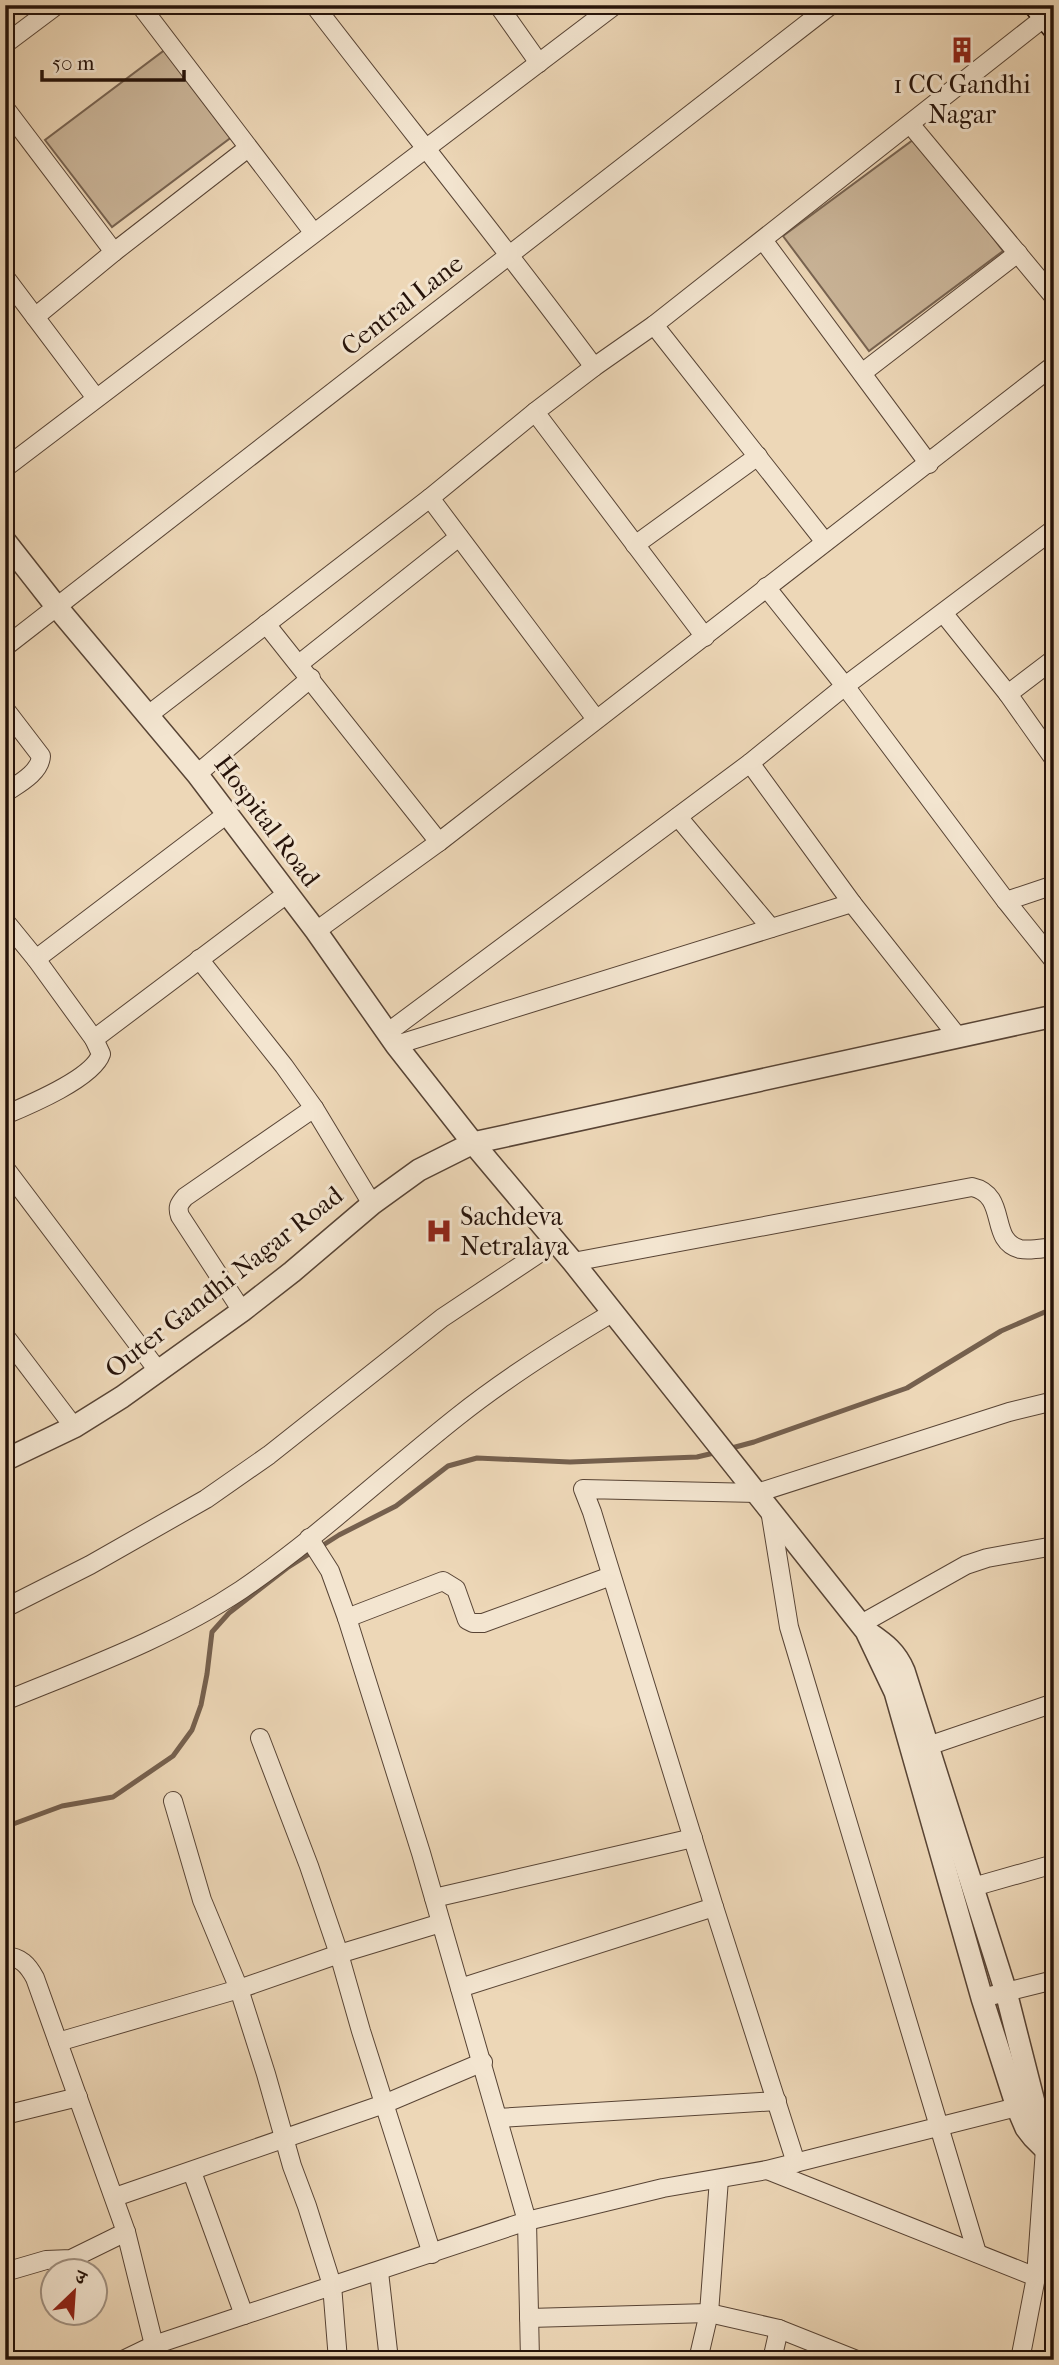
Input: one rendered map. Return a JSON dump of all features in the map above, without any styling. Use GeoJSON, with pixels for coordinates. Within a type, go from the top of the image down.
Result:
{"type":"FeatureCollection","features":[{"type":"Feature","properties":{"kind":"street"},"geometry":{"type":"LineString","coordinates":[[5,44],[57,5]]}},
{"type":"Feature","properties":{"kind":"street"},"geometry":{"type":"LineString","coordinates":[[140,5],[313,232]]}},
{"type":"Feature","properties":{"kind":"street"},"geometry":{"type":"LineString","coordinates":[[314,5],[594,367]]}},
{"type":"Feature","properties":{"kind":"street"},"geometry":{"type":"LineString","coordinates":[[498,5],[540,63]]}},
{"type":"Feature","properties":{"kind":"street"},"geometry":{"type":"LineString","coordinates":[[5,468],[615,5]]}},
{"type":"Feature","properties":{"kind":"street","name":"Central Lane"},"geometry":{"type":"LineString","coordinates":[[5,647],[831,5]]}},
{"type":"Feature","properties":{"kind":"street"},"geometry":{"type":"LineString","coordinates":[[147,716],[430,498],[535,412],[654,326],[1045,16]]}},
{"type":"Feature","properties":{"kind":"street"},"geometry":{"type":"LineString","coordinates":[[5,108],[114,252]]}},
{"type":"Feature","properties":{"kind":"street"},"geometry":{"type":"LineString","coordinates":[[910,124],[1054,297]]}},
{"type":"Feature","properties":{"kind":"street"},"geometry":{"type":"LineString","coordinates":[[35,317],[248,148]]}},
{"type":"Feature","properties":{"kind":"street"},"geometry":{"type":"LineString","coordinates":[[763,240],[929,464]]}},
{"type":"Feature","properties":{"kind":"street"},"geometry":{"type":"LineString","coordinates":[[862,373],[1018,253]]}},
{"type":"Feature","properties":{"kind":"street"},"geometry":{"type":"LineString","coordinates":[[5,277],[96,398]]}},
{"type":"Feature","properties":{"kind":"street"},"geometry":{"type":"LineString","coordinates":[[654,326],[825,542]]}},
{"type":"Feature","properties":{"kind":"street"},"geometry":{"type":"LineString","coordinates":[[316,931],[439,842],[1054,365]]}},
{"type":"Feature","properties":{"kind":"street"},"geometry":{"type":"LineString","coordinates":[[535,412],[705,637]]}},
{"type":"Feature","properties":{"kind":"street"},"geometry":{"type":"LineString","coordinates":[[635,545],[758,456]]}},
{"type":"Feature","properties":{"kind":"street"},"geometry":{"type":"LineString","coordinates":[[430,498],[596,719]]}},
{"type":"Feature","properties":{"kind":"street"},"geometry":{"type":"LineString","coordinates":[[392,1039],[750,763],[845,686],[1054,529]]}},
{"type":"Feature","properties":{"kind":"street"},"geometry":{"type":"LineString","coordinates":[[299,664],[459,537]]}},
{"type":"Feature","properties":{"kind":"street","name":"Hospital Road"},"geometry":{"type":"LineString","coordinates":[[5,541],[197,774],[316,931],[392,1039],[473,1143],[573,1262],[863,1627]]}},
{"type":"Feature","properties":{"kind":"street"},"geometry":{"type":"LineString","coordinates":[[765,587],[845,686],[1054,961]]}},
{"type":"Feature","properties":{"kind":"street"},"geometry":{"type":"LineString","coordinates":[[944,614],[1008,694],[1054,759]]}},
{"type":"Feature","properties":{"kind":"street"},"geometry":{"type":"LineString","coordinates":[[267,624],[439,842]]}},
{"type":"Feature","properties":{"kind":"street"},"geometry":{"type":"LineString","coordinates":[[1008,694],[1054,659]]}},
{"type":"Feature","properties":{"kind":"street"},"geometry":{"type":"LineString","coordinates":[[197,774],[311,678]]}},
{"type":"Feature","properties":{"kind":"street"},"geometry":{"type":"LineString","coordinates":[[5,709],[41,756],[40,764],[34,771],[5,793]]}},
{"type":"Feature","properties":{"kind":"street"},"geometry":{"type":"LineString","coordinates":[[750,763],[852,903],[958,1037]]}},
{"type":"Feature","properties":{"kind":"street"},"geometry":{"type":"LineString","coordinates":[[36,959],[227,814]]}},
{"type":"Feature","properties":{"kind":"street"},"geometry":{"type":"LineString","coordinates":[[678,817],[771,928]]}},
{"type":"Feature","properties":{"kind":"street"},"geometry":{"type":"LineString","coordinates":[[1006,901],[1054,885]]}},
{"type":"Feature","properties":{"kind":"street"},"geometry":{"type":"LineString","coordinates":[[94,1039],[288,893]]}},
{"type":"Feature","properties":{"kind":"street"},"geometry":{"type":"LineString","coordinates":[[392,1039],[852,903]]}},
{"type":"Feature","properties":{"kind":"street"},"geometry":{"type":"LineString","coordinates":[[5,921],[94,1039],[101,1054],[99,1062],[92,1068],[50,1095],[5,1115]]}},
{"type":"Feature","properties":{"kind":"street"},"geometry":{"type":"LineString","coordinates":[[199,959],[258,1032],[314,1108],[372,1204]]}},
{"type":"Feature","properties":{"kind":"street","name":"Outer Gandhi Nagar Road"},"geometry":{"type":"LineString","coordinates":[[5,1460],[74,1427],[159,1372],[292,1272],[372,1204],[419,1170],[473,1143],[1054,1016]]}},
{"type":"Feature","properties":{"kind":"street"},"geometry":{"type":"LineString","coordinates":[[242,1311],[180,1216],[177,1209],[179,1203],[314,1108]]}},
{"type":"Feature","properties":{"kind":"street"},"geometry":{"type":"LineString","coordinates":[[5,1168],[159,1372]]}},
{"type":"Feature","properties":{"kind":"street"},"geometry":{"type":"LineString","coordinates":[[573,1262],[972,1187],[987,1193],[993,1200],[1008,1243],[1022,1249],[1054,1247]]}},
{"type":"Feature","properties":{"kind":"street"},"geometry":{"type":"LineString","coordinates":[[5,1608],[90,1565],[206,1499],[269,1454],[442,1318],[556,1242]]}},
{"type":"Feature","properties":{"kind":"street"},"geometry":{"type":"LineString","coordinates":[[5,1701],[129,1649],[185,1622],[241,1590],[311,1541],[491,1391],[542,1355],[612,1313]]}},
{"type":"Feature","properties":{"kind":"street"},"geometry":{"type":"LineString","coordinates":[[7,1340],[74,1427]]}},
{"type":"Feature","properties":{"kind":"street"},"geometry":{"type":"LineString","coordinates":[[796,2163],[583,1489],[751,1486],[1054,1401]]}},
{"type":"Feature","properties":{"kind":"street"},"geometry":{"type":"LineString","coordinates":[[770,1510],[789,1626],[937,2127],[977,2253]]}},
{"type":"Feature","properties":{"kind":"street"},"geometry":{"type":"LineString","coordinates":[[311,1541],[330,1571],[347,1618],[483,2062],[527,2221],[530,2360]]}},
{"type":"Feature","properties":{"kind":"street"},"geometry":{"type":"LineString","coordinates":[[863,1627],[966,1565],[987,1558],[1054,1546]]}},
{"type":"Feature","properties":{"kind":"street"},"geometry":{"type":"LineString","coordinates":[[347,1618],[443,1581],[456,1589],[467,1620],[483,1623],[611,1576]]}},
{"type":"Feature","properties":{"kind":"street"},"geometry":{"type":"LineString","coordinates":[[863,1627],[898,1657],[1006,1992],[1026,2107]]}},
{"type":"Feature","properties":{"kind":"street"},"geometry":{"type":"LineString","coordinates":[[863,1627],[895,1692],[982,1998],[1026,2107],[1051,2140],[1036,2277],[1020,2360]]}},
{"type":"Feature","properties":{"kind":"street"},"geometry":{"type":"LineString","coordinates":[[928,1746],[1054,1703]]}},
{"type":"Feature","properties":{"kind":"street"},"geometry":{"type":"LineString","coordinates":[[260,1738],[339,1954],[432,2254]]}},
{"type":"Feature","properties":{"kind":"street"},"geometry":{"type":"LineString","coordinates":[[173,1801],[202,1900],[239,1989],[267,2074],[284,2137],[332,2285],[338,2360]]}},
{"type":"Feature","properties":{"kind":"street"},"geometry":{"type":"LineString","coordinates":[[434,1898],[693,1838]]}},
{"type":"Feature","properties":{"kind":"street"},"geometry":{"type":"LineString","coordinates":[[973,1887],[1054,1864]]}},
{"type":"Feature","properties":{"kind":"street"},"geometry":{"type":"LineString","coordinates":[[460,1988],[714,1907]]}},
{"type":"Feature","properties":{"kind":"street"},"geometry":{"type":"LineString","coordinates":[[58,2042],[239,1989],[339,1954],[441,1923]]}},
{"type":"Feature","properties":{"kind":"street"},"geometry":{"type":"LineString","coordinates":[[5,1956],[19,1959],[28,1965],[35,1978],[115,2197],[155,2345]]}},
{"type":"Feature","properties":{"kind":"street"},"geometry":{"type":"LineString","coordinates":[[982,1998],[1054,1980]]}},
{"type":"Feature","properties":{"kind":"street"},"geometry":{"type":"LineString","coordinates":[[115,2197],[384,2104],[483,2062]]}},
{"type":"Feature","properties":{"kind":"street"},"geometry":{"type":"LineString","coordinates":[[5,2115],[78,2096]]}},
{"type":"Feature","properties":{"kind":"street"},"geometry":{"type":"LineString","coordinates":[[498,2119],[776,2101]]}},
{"type":"Feature","properties":{"kind":"street"},"geometry":{"type":"LineString","coordinates":[[122,2360],[155,2345],[527,2221],[663,2188],[767,2170],[1026,2107]]}},
{"type":"Feature","properties":{"kind":"street"},"geometry":{"type":"LineString","coordinates":[[767,2170],[1036,2277]]}},
{"type":"Feature","properties":{"kind":"street"},"geometry":{"type":"LineString","coordinates":[[192,2172],[244,2315]]}},
{"type":"Feature","properties":{"kind":"street"},"geometry":{"type":"LineString","coordinates":[[698,2360],[709,2313],[719,2179]]}},
{"type":"Feature","properties":{"kind":"street"},"geometry":{"type":"LineString","coordinates":[[5,2272],[46,2260],[71,2259],[126,2232]]}},
{"type":"Feature","properties":{"kind":"street"},"geometry":{"type":"LineString","coordinates":[[379,2272],[389,2360]]}},
{"type":"Feature","properties":{"kind":"street"},"geometry":{"type":"LineString","coordinates":[[529,2318],[709,2313],[779,2329],[857,2360]]}},
{"type":"Feature","properties":{"kind":"street"},"geometry":{"type":"LineString","coordinates":[[772,2360],[779,2329]]}},
{"type":"Feature","properties":{"kind":"shaded area"},"geometry":{"type":"Polygon","coordinates":[[[166,49],[233,136],[112,227],[45,140],[166,49]]]}},
{"type":"Feature","properties":{"kind":"shaded area"},"geometry":{"type":"Polygon","coordinates":[[[917,137],[1003,251],[869,351],[783,236],[917,137]]]}},
{"type":"Feature","properties":{"kind":"waterway"},"geometry":{"type":"LineString","coordinates":[[728,1449],[907,1388],[1001,1331],[1054,1308]]}},
{"type":"Feature","properties":{"kind":"waterway"},"geometry":{"type":"LineString","coordinates":[[5,1827],[62,1806],[113,1797],[173,1756],[192,1730],[201,1705],[212,1632],[229,1613],[287,1568],[339,1535],[396,1506],[448,1466],[477,1458],[570,1462],[697,1457],[718,1452]]}},
{"type":"Feature","properties":{"kind":"place","name":"1 CC Gandhi Nagar"},"geometry":{"type":"Point","coordinates":[962,50]}},
{"type":"Feature","properties":{"kind":"place","name":"Sachdeva Netralaya"},"geometry":{"type":"Point","coordinates":[439,1231]}}]}
